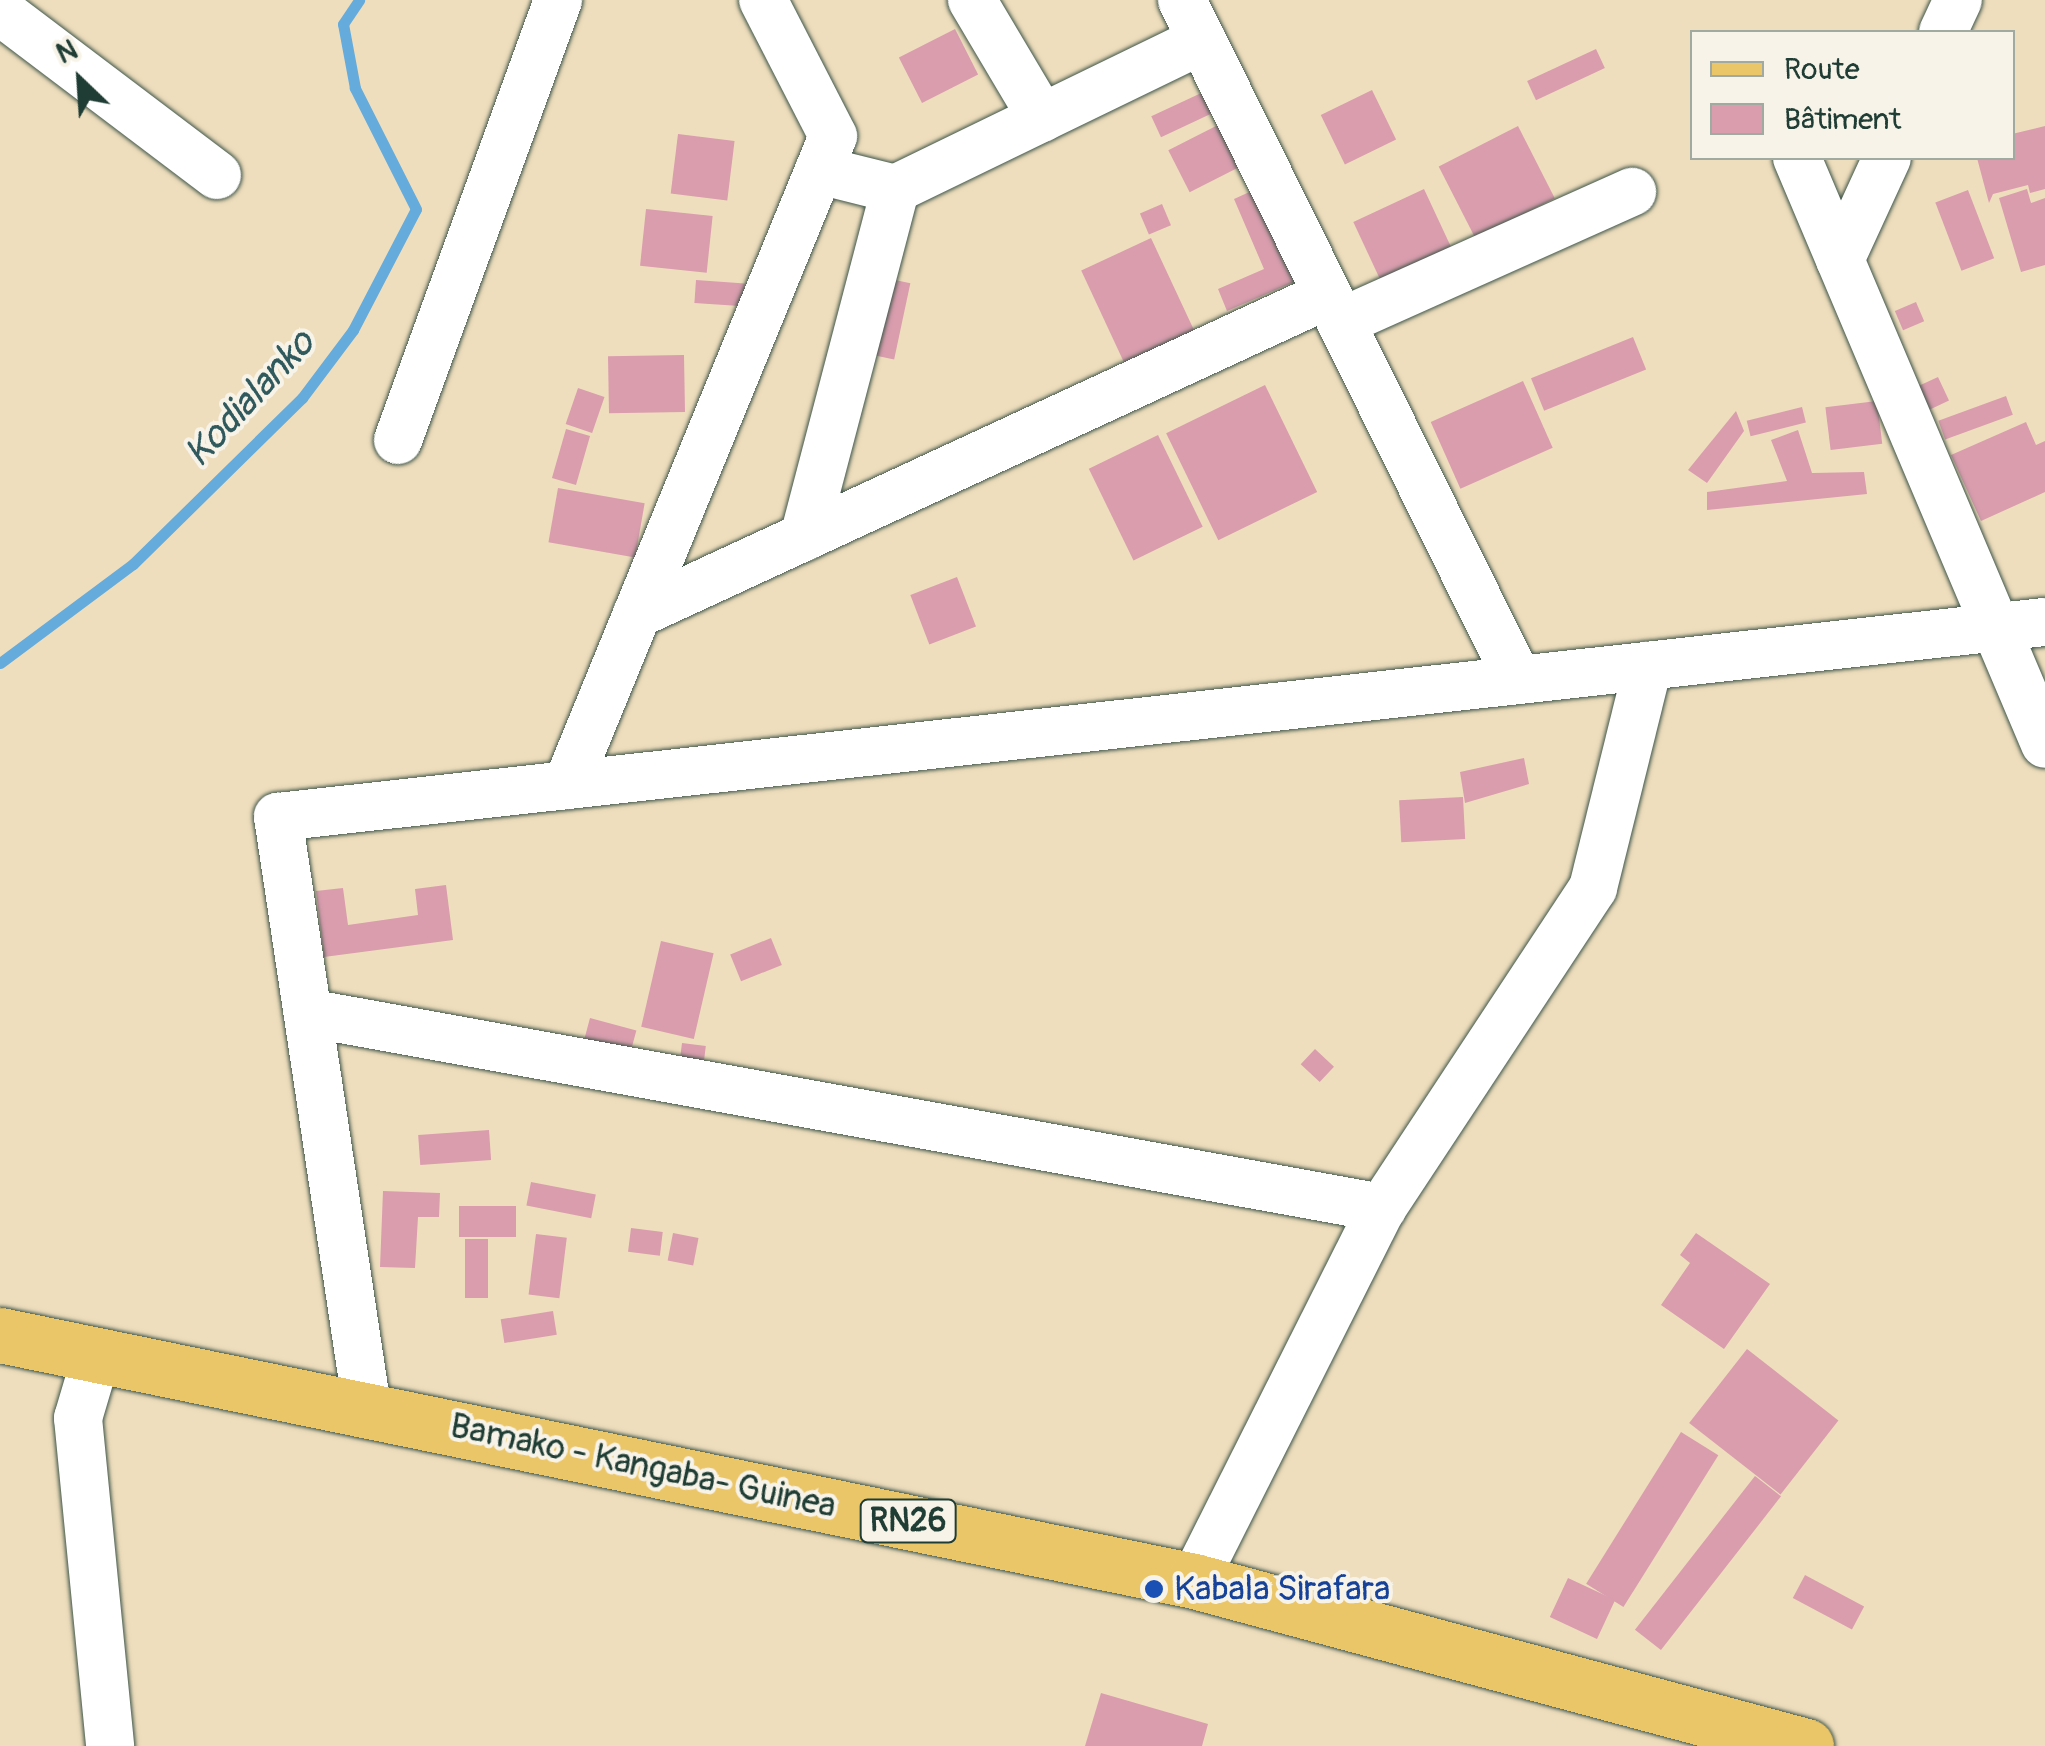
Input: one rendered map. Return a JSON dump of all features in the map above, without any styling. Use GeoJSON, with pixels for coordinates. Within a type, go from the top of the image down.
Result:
{"type":"FeatureCollection","features":[{"type":"Feature","properties":{"kind":"main road","name":"Bamako - Kangaba- Guinea"},"geometry":{"type":"LineString","coordinates":[[0,1335],[1194,1581],[1806,1746]]}},
{"type":"Feature","properties":{"kind":"street"},"geometry":{"type":"LineString","coordinates":[[398,440],[558,0]]}},
{"type":"Feature","properties":{"kind":"street"},"geometry":{"type":"LineString","coordinates":[[567,785],[833,136],[763,0]]}},
{"type":"Feature","properties":{"kind":"street"},"geometry":{"type":"LineString","coordinates":[[972,0],[1042,118]]}},
{"type":"Feature","properties":{"kind":"street"},"geometry":{"type":"LineString","coordinates":[[1944,30],[1958,0]]}},
{"type":"Feature","properties":{"kind":"street"},"geometry":{"type":"LineString","coordinates":[[0,11],[217,174]]}},
{"type":"Feature","properties":{"kind":"street"},"geometry":{"type":"LineString","coordinates":[[819,170],[896,189],[1042,118],[1192,20],[1518,680]]}},
{"type":"Feature","properties":{"kind":"street"},"geometry":{"type":"LineString","coordinates":[[1798,160],[2045,744]]}},
{"type":"Feature","properties":{"kind":"street"},"geometry":{"type":"LineString","coordinates":[[1840,260],[1886,160]]}},
{"type":"Feature","properties":{"kind":"street"},"geometry":{"type":"LineString","coordinates":[[804,537],[896,189]]}},
{"type":"Feature","properties":{"kind":"street"},"geometry":{"type":"LineString","coordinates":[[637,614],[804,537],[1334,308],[1632,192]]}},
{"type":"Feature","properties":{"kind":"street"},"geometry":{"type":"LineString","coordinates":[[367,1408],[278,817],[2045,622]]}},
{"type":"Feature","properties":{"kind":"street"},"geometry":{"type":"LineString","coordinates":[[1194,1581],[1382,1208],[1593,888],[1648,666]]}},
{"type":"Feature","properties":{"kind":"street"},"geometry":{"type":"LineString","coordinates":[[308,1013],[1382,1208]]}},
{"type":"Feature","properties":{"kind":"street"},"geometry":{"type":"LineString","coordinates":[[97,1354],[78,1418],[110,1746]]}},
{"type":"Feature","properties":{"kind":"building"},"geometry":{"type":"Polygon","coordinates":[[[955,29],[978,74],[922,103],[899,58],[955,29]]]}},
{"type":"Feature","properties":{"kind":"building"},"geometry":{"type":"Polygon","coordinates":[[[1596,49],[1605,68],[1536,100],[1527,81],[1596,49]]]}},
{"type":"Feature","properties":{"kind":"building"},"geometry":{"type":"Polygon","coordinates":[[[1212,88],[1222,109],[1161,137],[1151,116],[1212,88]]]}},
{"type":"Feature","properties":{"kind":"building"},"geometry":{"type":"Polygon","coordinates":[[[1372,90],[1396,139],[1345,164],[1321,115],[1372,90]]]}},
{"type":"Feature","properties":{"kind":"building"},"geometry":{"type":"Polygon","coordinates":[[[1220,124],[1241,166],[1190,192],[1168,150],[1220,124]]]}},
{"type":"Feature","properties":{"kind":"building"},"geometry":{"type":"Polygon","coordinates":[[[1518,126],[1555,198],[1475,239],[1439,166],[1518,126]]]}},
{"type":"Feature","properties":{"kind":"building"},"geometry":{"type":"Polygon","coordinates":[[[2045,126],[2045,189],[2030,193],[2028,185],[1993,194],[1989,203],[1978,160],[2015,160],[2015,133],[2045,126]]]}},
{"type":"Feature","properties":{"kind":"building"},"geometry":{"type":"Polygon","coordinates":[[[678,134],[735,141],[727,200],[671,194],[678,134]]]}},
{"type":"Feature","properties":{"kind":"building"},"geometry":{"type":"Polygon","coordinates":[[[1256,189],[1296,281],[1227,311],[1218,289],[1264,269],[1234,199],[1256,189]]]}},
{"type":"Feature","properties":{"kind":"building"},"geometry":{"type":"Polygon","coordinates":[[[1424,189],[1457,261],[1387,294],[1353,222],[1424,189]]]}},
{"type":"Feature","properties":{"kind":"building"},"geometry":{"type":"Polygon","coordinates":[[[2027,189],[2031,203],[2045,198],[2045,265],[2021,272],[1999,198],[2027,189]]]}},
{"type":"Feature","properties":{"kind":"building"},"geometry":{"type":"Polygon","coordinates":[[[1968,190],[1994,258],[1961,271],[1935,203],[1968,190]]]}},
{"type":"Feature","properties":{"kind":"building"},"geometry":{"type":"Polygon","coordinates":[[[1162,204],[1171,225],[1149,235],[1140,213],[1162,204]]]}},
{"type":"Feature","properties":{"kind":"building"},"geometry":{"type":"Polygon","coordinates":[[[646,209],[713,216],[707,273],[640,266],[646,209]]]}},
{"type":"Feature","properties":{"kind":"building"},"geometry":{"type":"Polygon","coordinates":[[[1151,238],[1195,331],[1125,364],[1081,271],[1151,238]]]}},
{"type":"Feature","properties":{"kind":"building"},"geometry":{"type":"Polygon","coordinates":[[[881,277],[910,283],[894,360],[865,353],[881,277]]]}},
{"type":"Feature","properties":{"kind":"building"},"geometry":{"type":"Polygon","coordinates":[[[696,280],[745,283],[743,306],[694,303],[696,280]]]}},
{"type":"Feature","properties":{"kind":"building"},"geometry":{"type":"Polygon","coordinates":[[[1916,302],[1924,321],[1903,330],[1895,311],[1916,302]]]}},
{"type":"Feature","properties":{"kind":"building"},"geometry":{"type":"Polygon","coordinates":[[[1633,337],[1646,369],[1544,411],[1531,378],[1633,337]]]}},
{"type":"Feature","properties":{"kind":"building"},"geometry":{"type":"Polygon","coordinates":[[[684,355],[685,412],[609,413],[608,356],[684,355]]]}},
{"type":"Feature","properties":{"kind":"building"},"geometry":{"type":"Polygon","coordinates":[[[1938,377],[1949,401],[1930,409],[1919,386],[1938,377]]]}},
{"type":"Feature","properties":{"kind":"building"},"geometry":{"type":"Polygon","coordinates":[[[1523,381],[1553,448],[1460,489],[1431,422],[1523,381]]]}},
{"type":"Feature","properties":{"kind":"building"},"geometry":{"type":"Polygon","coordinates":[[[1265,385],[1317,492],[1218,540],[1166,433],[1265,385]]]}},
{"type":"Feature","properties":{"kind":"building"},"geometry":{"type":"Polygon","coordinates":[[[578,388],[604,397],[592,433],[566,424],[578,388]]]}},
{"type":"Feature","properties":{"kind":"building"},"geometry":{"type":"Polygon","coordinates":[[[2006,396],[2013,415],[1945,439],[1938,421],[2006,396]]]}},
{"type":"Feature","properties":{"kind":"building"},"geometry":{"type":"Polygon","coordinates":[[[1877,401],[1882,444],[1831,450],[1825,407],[1877,401]]]}},
{"type":"Feature","properties":{"kind":"building"},"geometry":{"type":"Polygon","coordinates":[[[1802,407],[1806,423],[1751,436],[1747,421],[1802,407]]]}},
{"type":"Feature","properties":{"kind":"building"},"geometry":{"type":"Polygon","coordinates":[[[1736,411],[1744,431],[1707,483],[1688,470],[1736,411]]]}},
{"type":"Feature","properties":{"kind":"building"},"geometry":{"type":"Polygon","coordinates":[[[2026,422],[2036,445],[2045,441],[2045,492],[1981,521],[1951,455],[2026,422]]]}},
{"type":"Feature","properties":{"kind":"building"},"geometry":{"type":"Polygon","coordinates":[[[566,429],[590,436],[576,485],[552,478],[566,429]]]}},
{"type":"Feature","properties":{"kind":"building"},"geometry":{"type":"Polygon","coordinates":[[[1798,430],[1812,473],[1864,472],[1867,494],[1707,510],[1707,492],[1787,481],[1771,440],[1798,430]]]}},
{"type":"Feature","properties":{"kind":"building"},"geometry":{"type":"Polygon","coordinates":[[[1158,435],[1203,527],[1134,560],[1089,469],[1158,435]]]}},
{"type":"Feature","properties":{"kind":"building"},"geometry":{"type":"Polygon","coordinates":[[[558,488],[645,503],[635,557],[548,542],[558,488]]]}},
{"type":"Feature","properties":{"kind":"building"},"geometry":{"type":"Polygon","coordinates":[[[957,577],[976,626],[929,644],[910,595],[957,577]]]}},
{"type":"Feature","properties":{"kind":"building"},"geometry":{"type":"Polygon","coordinates":[[[1524,758],[1529,784],[1465,803],[1460,772],[1524,758]]]}},
{"type":"Feature","properties":{"kind":"building"},"geometry":{"type":"Polygon","coordinates":[[[1463,797],[1465,839],[1401,842],[1399,800],[1463,797]]]}},
{"type":"Feature","properties":{"kind":"building"},"geometry":{"type":"Polygon","coordinates":[[[446,885],[453,940],[324,957],[316,891],[343,888],[348,925],[418,915],[415,889],[446,885]]]}},
{"type":"Feature","properties":{"kind":"building"},"geometry":{"type":"Polygon","coordinates":[[[771,938],[782,965],[741,981],[730,954],[771,938]]]}},
{"type":"Feature","properties":{"kind":"building"},"geometry":{"type":"Polygon","coordinates":[[[661,941],[714,953],[694,1039],[641,1027],[661,941]]]}},
{"type":"Feature","properties":{"kind":"building"},"geometry":{"type":"Polygon","coordinates":[[[590,1018],[636,1030],[630,1054],[584,1041],[590,1018]]]}},
{"type":"Feature","properties":{"kind":"building"},"geometry":{"type":"Polygon","coordinates":[[[682,1043],[706,1046],[703,1069],[679,1066],[682,1043]]]}},
{"type":"Feature","properties":{"kind":"building"},"geometry":{"type":"Polygon","coordinates":[[[1315,1049],[1334,1067],[1320,1082],[1301,1064],[1315,1049]]]}},
{"type":"Feature","properties":{"kind":"building"},"geometry":{"type":"Polygon","coordinates":[[[489,1130],[491,1160],[420,1165],[418,1135],[489,1130]]]}},
{"type":"Feature","properties":{"kind":"building"},"geometry":{"type":"Polygon","coordinates":[[[531,1182],[596,1195],[591,1218],[526,1206],[531,1182]]]}},
{"type":"Feature","properties":{"kind":"building"},"geometry":{"type":"Polygon","coordinates":[[[383,1191],[440,1193],[439,1217],[418,1217],[415,1268],[380,1267],[383,1191]]]}},
{"type":"Feature","properties":{"kind":"building"},"geometry":{"type":"Polygon","coordinates":[[[459,1206],[516,1206],[516,1237],[459,1237],[459,1206]]]}},
{"type":"Feature","properties":{"kind":"building"},"geometry":{"type":"Polygon","coordinates":[[[631,1228],[663,1232],[660,1256],[628,1252],[631,1228]]]}},
{"type":"Feature","properties":{"kind":"building"},"geometry":{"type":"Polygon","coordinates":[[[673,1233],[699,1238],[693,1265],[668,1260],[673,1233]]]}},
{"type":"Feature","properties":{"kind":"building"},"geometry":{"type":"Polygon","coordinates":[[[1696,1233],[1770,1284],[1724,1349],[1661,1305],[1690,1263],[1680,1255],[1696,1233]]]}},
{"type":"Feature","properties":{"kind":"building"},"geometry":{"type":"Polygon","coordinates":[[[536,1234],[567,1238],[559,1298],[529,1295],[536,1234]]]}},
{"type":"Feature","properties":{"kind":"building"},"geometry":{"type":"Polygon","coordinates":[[[465,1239],[488,1239],[488,1298],[465,1298],[465,1239]]]}},
{"type":"Feature","properties":{"kind":"building"},"geometry":{"type":"Polygon","coordinates":[[[553,1311],[557,1335],[504,1343],[501,1319],[553,1311]]]}},
{"type":"Feature","properties":{"kind":"building"},"geometry":{"type":"Polygon","coordinates":[[[1747,1349],[1838,1420],[1781,1494],[1689,1423],[1747,1349]]]}},
{"type":"Feature","properties":{"kind":"building"},"geometry":{"type":"Polygon","coordinates":[[[1681,1432],[1718,1455],[1623,1607],[1586,1584],[1681,1432]]]}},
{"type":"Feature","properties":{"kind":"building"},"geometry":{"type":"Polygon","coordinates":[[[1755,1476],[1781,1496],[1661,1650],[1635,1630],[1755,1476]]]}},
{"type":"Feature","properties":{"kind":"building"},"geometry":{"type":"Polygon","coordinates":[[[1805,1575],[1864,1606],[1852,1629],[1793,1598],[1805,1575]]]}},
{"type":"Feature","properties":{"kind":"building"},"geometry":{"type":"Polygon","coordinates":[[[1568,1578],[1615,1600],[1597,1639],[1550,1617],[1568,1578]]]}},
{"type":"Feature","properties":{"kind":"building"},"geometry":{"type":"Polygon","coordinates":[[[1101,1693],[1208,1724],[1202,1746],[1085,1746],[1101,1693]]]}},
{"type":"Feature","properties":{"kind":"waterway","name":"Kodialanko"},"geometry":{"type":"LineString","coordinates":[[0,663],[133,564],[302,398],[353,330],[416,209],[355,88],[343,24],[359,0]]}},
{"type":"Feature","properties":{"kind":"place","name":"Kabala Sirafara"},"geometry":{"type":"Point","coordinates":[1154,1589]}}]}
